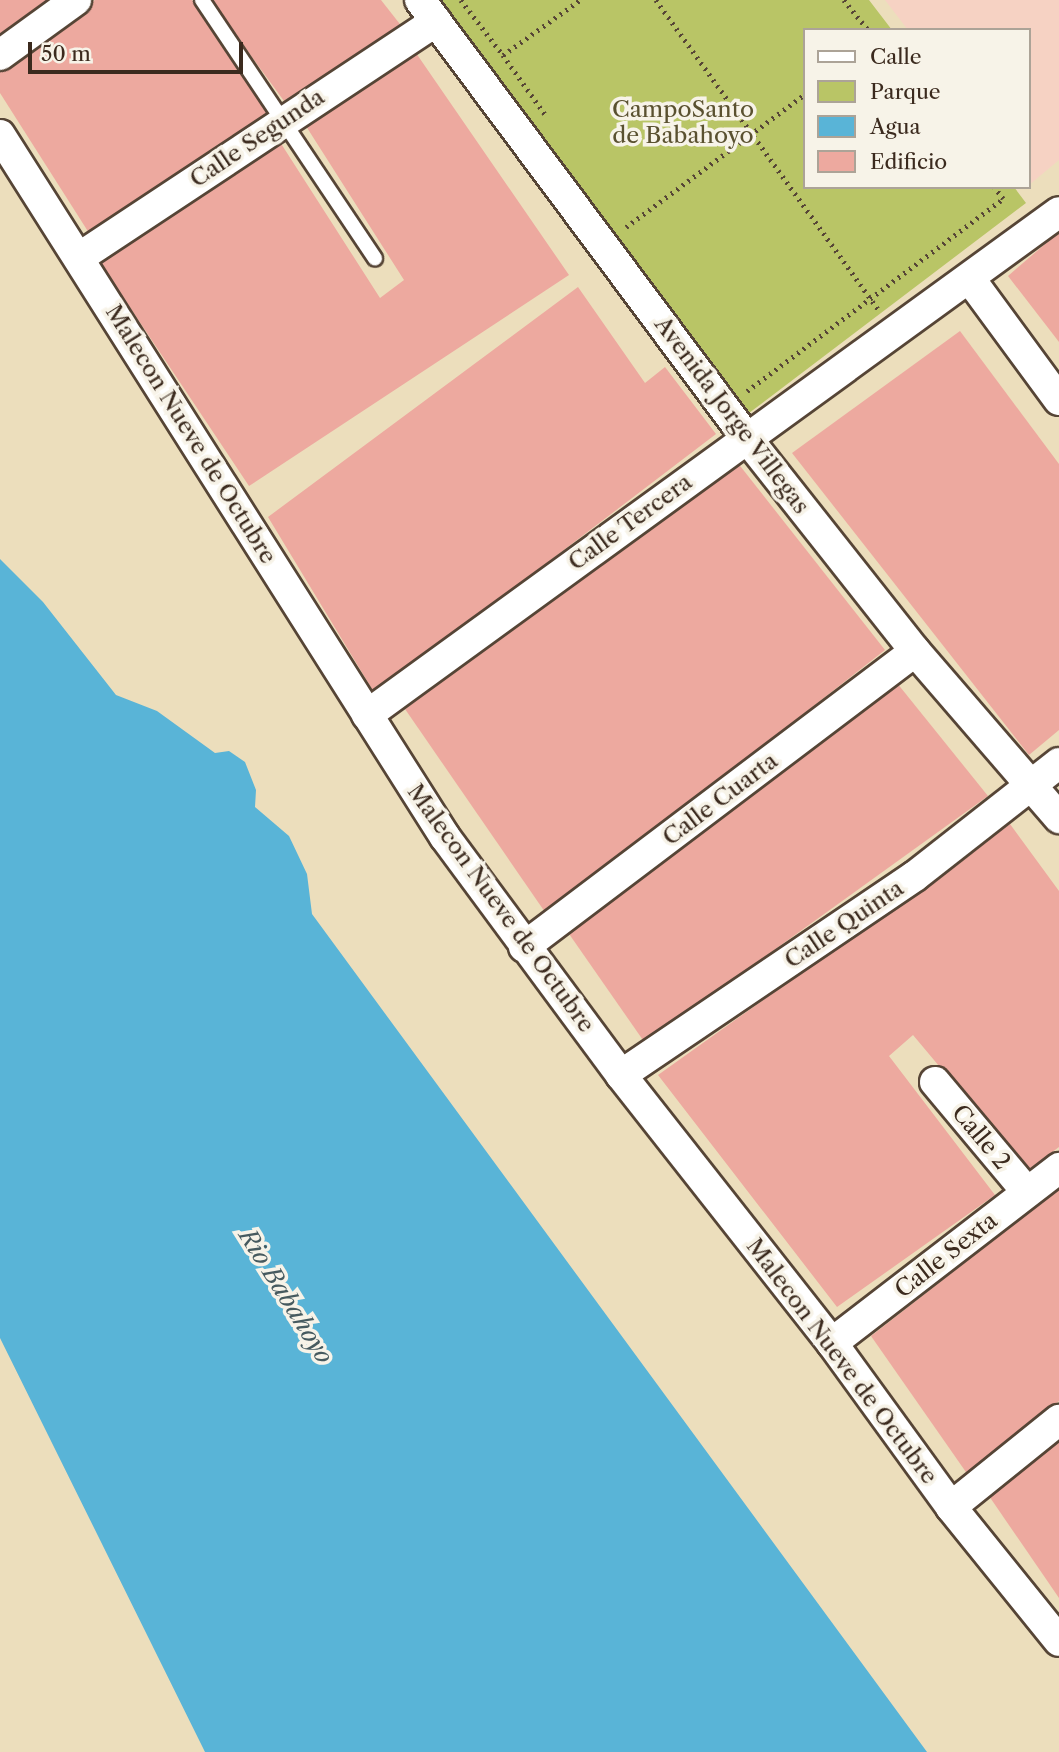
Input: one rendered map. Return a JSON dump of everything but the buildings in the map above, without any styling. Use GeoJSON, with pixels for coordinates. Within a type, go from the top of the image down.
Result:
{"type":"FeatureCollection","features":[{"type":"Feature","properties":{"kind":"street"},"geometry":{"type":"LineString","coordinates":[[0,55],[76,0]]}},
{"type":"Feature","properties":{"kind":"street","name":"Calle Segunda"},"geometry":{"type":"LineString","coordinates":[[80,257],[285,118],[428,10]]}},
{"type":"Feature","properties":{"kind":"street","name":"Avenida Jorge Villegas"},"geometry":{"type":"LineString","coordinates":[[428,10],[746,437],[915,651],[1032,783],[1059,818]]}},
{"type":"Feature","properties":{"kind":"street","name":"Malecon Nueve de Octubre"},"geometry":{"type":"LineString","coordinates":[[0,135],[80,257],[445,837],[621,1075],[832,1343],[951,1507],[1059,1641]]}},
{"type":"Feature","properties":{"kind":"street","name":"Calle Tercera"},"geometry":{"type":"LineString","coordinates":[[367,715],[1059,212]]}},
{"type":"Feature","properties":{"kind":"street"},"geometry":{"type":"LineString","coordinates":[[970,279],[1059,400]]}},
{"type":"Feature","properties":{"kind":"street","name":"Calle Cuarta"},"geometry":{"type":"LineString","coordinates":[[524,947],[915,651]]}},
{"type":"Feature","properties":{"kind":"street","name":"Calle Quinta"},"geometry":{"type":"LineString","coordinates":[[621,1075],[915,876],[1059,763]]}},
{"type":"Feature","properties":{"kind":"street","name":"Calle 2"},"geometry":{"type":"LineString","coordinates":[[935,1082],[1027,1192]]}},
{"type":"Feature","properties":{"kind":"street","name":"Calle Sexta"},"geometry":{"type":"LineString","coordinates":[[832,1343],[1059,1168]]}},
{"type":"Feature","properties":{"kind":"street"},"geometry":{"type":"LineString","coordinates":[[951,1507],[1059,1420]]}},
{"type":"Feature","properties":{"kind":"lane"},"geometry":{"type":"LineString","coordinates":[[202,0],[285,118],[374,258]]}},
{"type":"Feature","properties":{"kind":"path"},"geometry":{"type":"LineString","coordinates":[[461,0],[549,120]]}},
{"type":"Feature","properties":{"kind":"path"},"geometry":{"type":"LineString","coordinates":[[503,55],[580,0]]}},
{"type":"Feature","properties":{"kind":"path"},"geometry":{"type":"LineString","coordinates":[[656,0],[893,331]]}},
{"type":"Feature","properties":{"kind":"path"},"geometry":{"type":"LineString","coordinates":[[844,0],[866,28]]}},
{"type":"Feature","properties":{"kind":"path"},"geometry":{"type":"LineString","coordinates":[[626,227],[804,94]]}},
{"type":"Feature","properties":{"kind":"path"},"geometry":{"type":"LineString","coordinates":[[738,381],[746,392],[1003,199],[996,189]]}},
{"type":"Feature","properties":{"kind":"path"},"geometry":{"type":"LineString","coordinates":[[618,216],[634,238]]}},
{"type":"Feature","properties":{"kind":"shaded area"},"geometry":{"type":"Polygon","coordinates":[[[885,0],[1059,0],[1059,160],[1031,183],[1031,28],[906,28],[885,0]]]}},
{"type":"Feature","properties":{"kind":"green space","name":"CampoSanto de Babahoyo"},"geometry":{"type":"Polygon","coordinates":[[[439,0],[869,0],[890,28],[804,28],[804,189],[1016,189],[1026,203],[749,413],[439,0]]]}},
{"type":"Feature","properties":{"kind":"water","name":"Rio Babahoyo"},"geometry":{"type":"Polygon","coordinates":[[[0,559],[43,602],[116,695],[157,711],[215,753],[229,751],[245,762],[256,790],[255,807],[289,836],[307,874],[312,914],[927,1752],[205,1752],[0,1338],[0,559]]]}}]}
